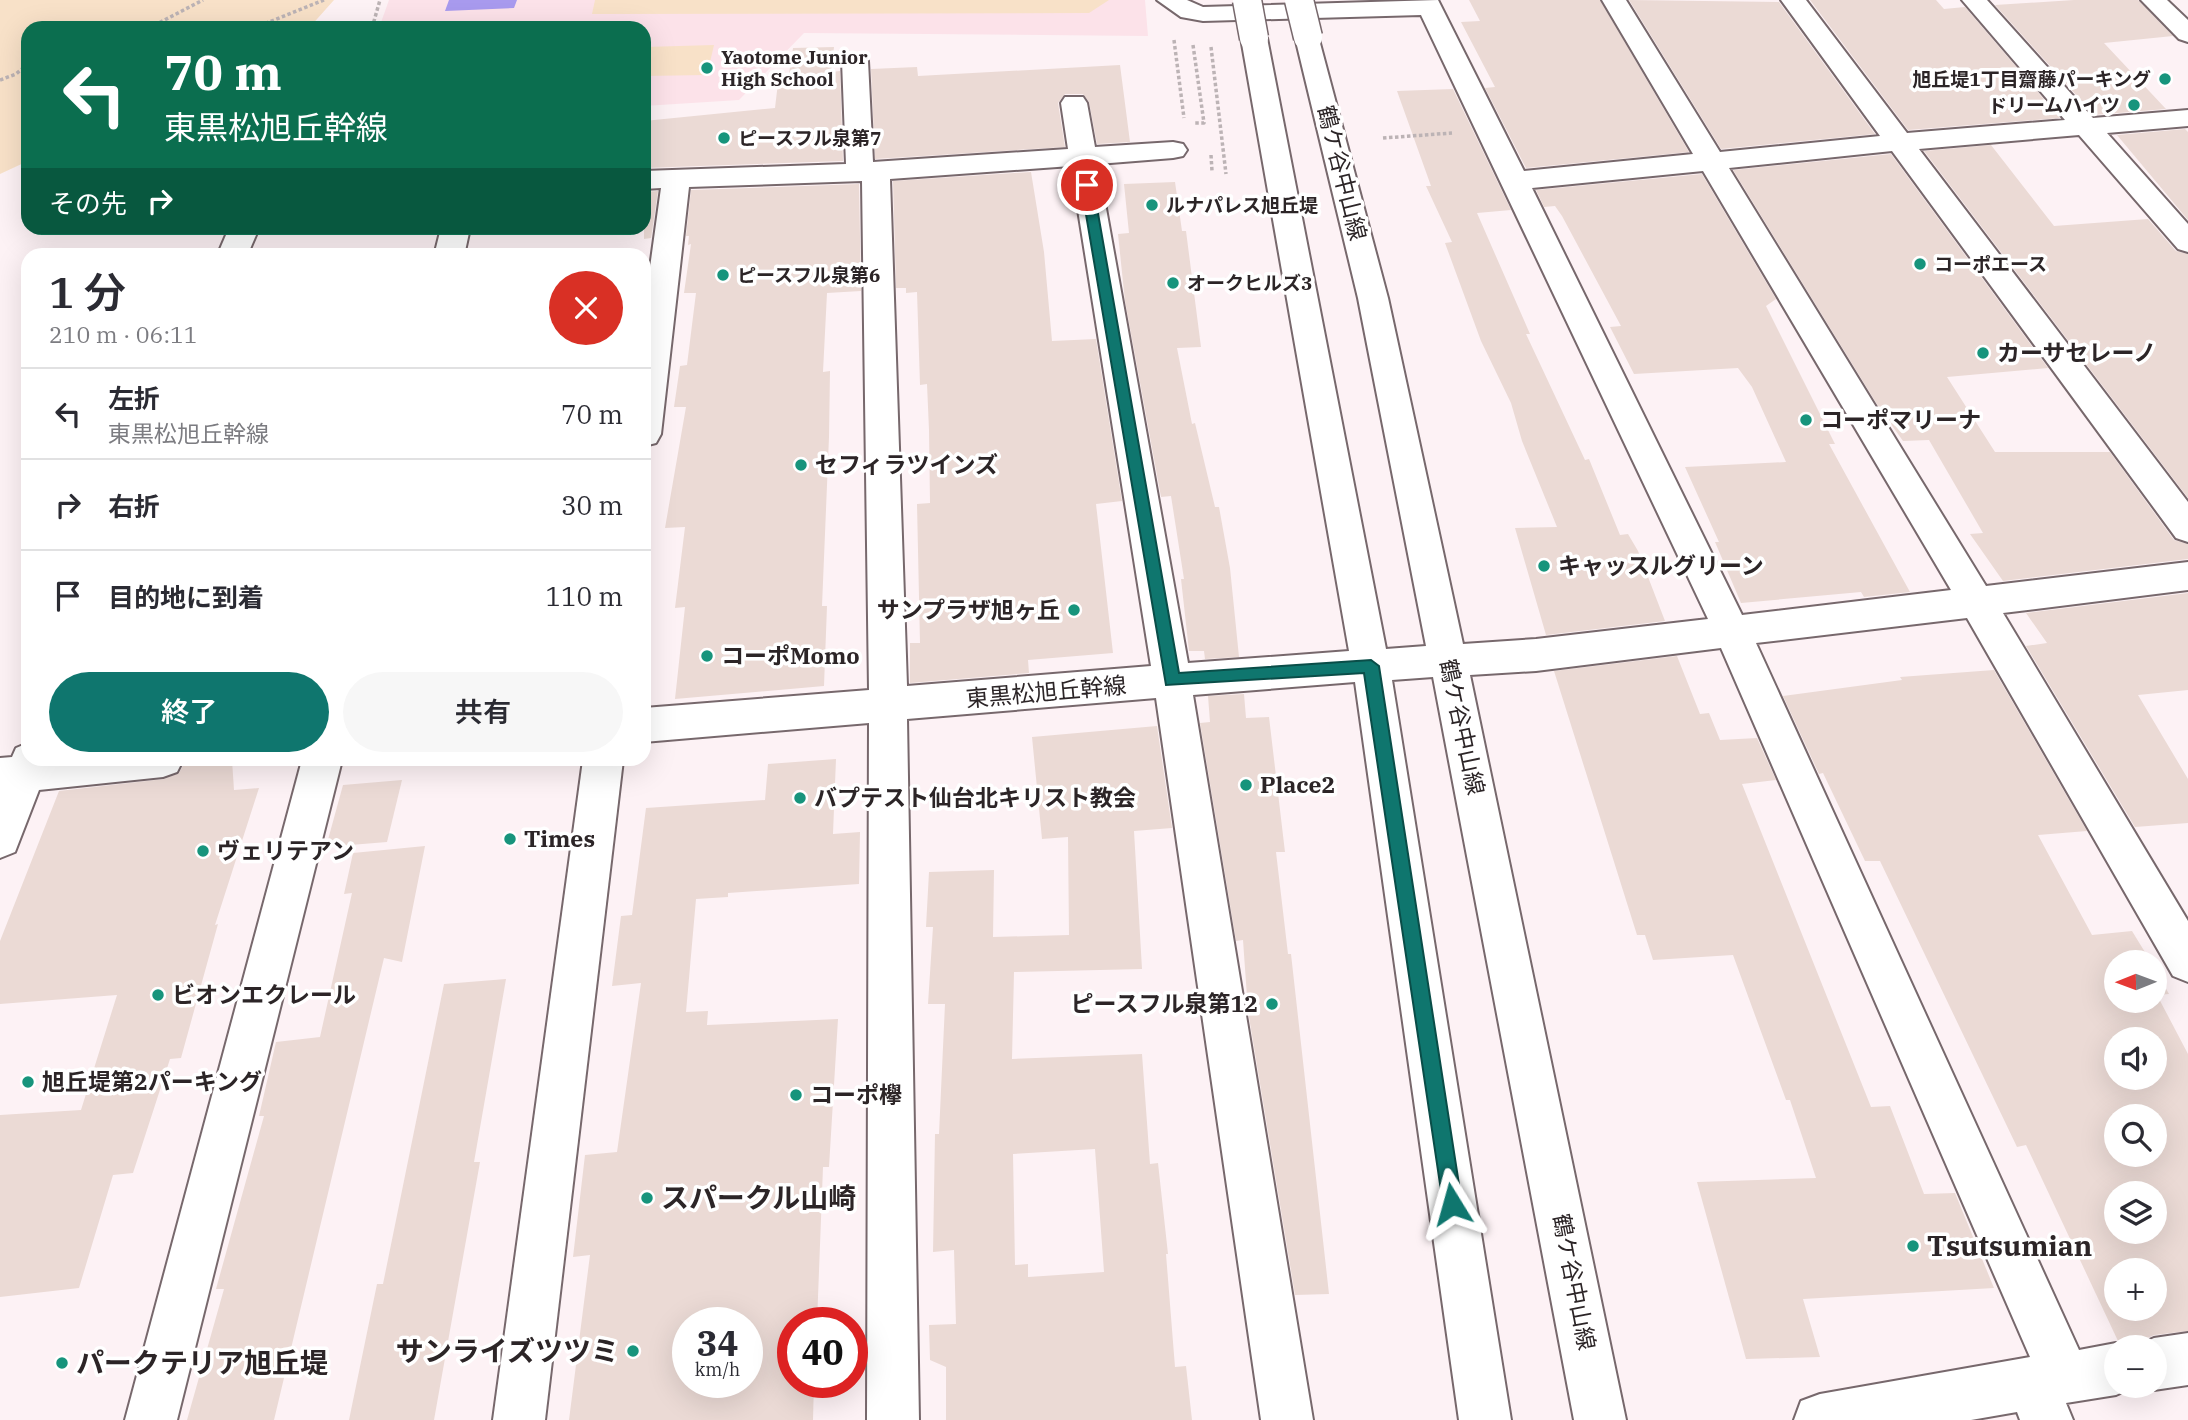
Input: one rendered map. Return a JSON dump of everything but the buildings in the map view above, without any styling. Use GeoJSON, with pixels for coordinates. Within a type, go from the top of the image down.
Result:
{"type":"FeatureCollection","features":[{"type":"Feature","properties":{"kind":"street"},"geometry":{"type":"LineString","coordinates":[[1247,0],[1371,666],[1485,1420]]}},
{"type":"Feature","properties":{"kind":"street","name":"鶴ケ谷中山線"},"geometry":{"type":"LineString","coordinates":[[1298,0],[1373,298],[1600,1420]]}},
{"type":"Feature","properties":{"kind":"street"},"geometry":{"type":"LineString","coordinates":[[1614,0],[1976,600],[2188,961]]}},
{"type":"Feature","properties":{"kind":"street"},"geometry":{"type":"LineString","coordinates":[[1793,0],[2188,528]]}},
{"type":"Feature","properties":{"kind":"street"},"geometry":{"type":"LineString","coordinates":[[1974,0],[2188,242]]}},
{"type":"Feature","properties":{"kind":"street"},"geometry":{"type":"LineString","coordinates":[[2152,0],[2188,34]]}},
{"type":"Feature","properties":{"kind":"street"},"geometry":{"type":"LineString","coordinates":[[1169,1],[1190,12],[1203,14],[1354,5],[1428,4],[1731,629],[2047,1393]]}},
{"type":"Feature","properties":{"kind":"street"},"geometry":{"type":"LineString","coordinates":[[855,61],[868,171],[888,706],[893,1420]]}},
{"type":"Feature","properties":{"kind":"street"},"geometry":{"type":"LineString","coordinates":[[1074,103],[1172,681],[1287,1420]]}},
{"type":"Feature","properties":{"kind":"street"},"geometry":{"type":"LineString","coordinates":[[1516,181],[1899,142],[2188,118]]}},
{"type":"Feature","properties":{"kind":"street"},"geometry":{"type":"LineString","coordinates":[[651,180],[868,171],[1173,150]]}},
{"type":"Feature","properties":{"kind":"street"},"geometry":{"type":"LineString","coordinates":[[651,378],[676,178]]}},
{"type":"Feature","properties":{"kind":"street","name":"東黒松旭丘幹線"},"geometry":{"type":"LineString","coordinates":[[651,724],[1172,681],[1536,655],[1731,629],[2188,576]]}},
{"type":"Feature","properties":{"kind":"street"},"geometry":{"type":"LineString","coordinates":[[0,839],[18,770],[76,766]]}},
{"type":"Feature","properties":{"kind":"street"},"geometry":{"type":"LineString","coordinates":[[151,1420],[320,766]]}},
{"type":"Feature","properties":{"kind":"street"},"geometry":{"type":"LineString","coordinates":[[519,1420],[602,766]]}},
{"type":"Feature","properties":{"kind":"street"},"geometry":{"type":"LineString","coordinates":[[2167,1362],[2188,1359]]}},
{"type":"Feature","properties":{"kind":"street"},"geometry":{"type":"LineString","coordinates":[[1820,1420],[2047,1393],[2104,1373]]}},
{"type":"Feature","properties":{"kind":"path"},"geometry":{"type":"LineString","coordinates":[[162,21],[203,0]]}},
{"type":"Feature","properties":{"kind":"path"},"geometry":{"type":"LineString","coordinates":[[272,21],[324,0]]}},
{"type":"Feature","properties":{"kind":"path"},"geometry":{"type":"LineString","coordinates":[[374,21],[380,0]]}},
{"type":"Feature","properties":{"kind":"path"},"geometry":{"type":"LineString","coordinates":[[1169,1],[1185,123],[1204,123],[1191,45],[1210,45],[1226,174]]}},
{"type":"Feature","properties":{"kind":"path"},"geometry":{"type":"LineString","coordinates":[[0,80],[21,70]]}},
{"type":"Feature","properties":{"kind":"path"},"geometry":{"type":"LineString","coordinates":[[1383,138],[1412,136]]}},
{"type":"Feature","properties":{"kind":"path"},"geometry":{"type":"LineString","coordinates":[[1210,153],[1212,172]]}},
{"type":"Feature","properties":{"kind":"shaded area"},"geometry":{"type":"Polygon","coordinates":[[[0,0],[334,0],[315,21],[21,21],[21,164],[0,174],[0,0]]]}},
{"type":"Feature","properties":{"kind":"shaded area","name":"Yaotome Junior High School"},"geometry":{"type":"Polygon","coordinates":[[[389,0],[1145,0],[1148,36],[804,33],[739,100],[651,106],[651,21],[382,21],[389,0]]]}},
{"type":"Feature","properties":{"kind":"shaded area"},"geometry":{"type":"Polygon","coordinates":[[[449,0],[517,0],[514,8],[445,11],[449,0]]]}},
{"type":"Feature","properties":{"kind":"shaded area"},"geometry":{"type":"Polygon","coordinates":[[[595,0],[1109,0],[1089,13],[592,14],[595,0]]]}},
{"type":"Feature","properties":{"kind":"shaded area"},"geometry":{"type":"Polygon","coordinates":[[[714,45],[707,75],[651,76],[651,47],[714,45]]]}},
{"type":"Feature","properties":{"kind":"place","name":"Yaotome Junior High School"},"geometry":{"type":"Point","coordinates":[707,68]}},
{"type":"Feature","properties":{"kind":"place","name":"旭丘堤1丁目齋藤パーキング"},"geometry":{"type":"Point","coordinates":[2165,79]}},
{"type":"Feature","properties":{"kind":"place","name":"ドリームハイツ"},"geometry":{"type":"Point","coordinates":[2134,105]}},
{"type":"Feature","properties":{"kind":"place","name":"ピースフル泉第7"},"geometry":{"type":"Point","coordinates":[724,138]}},
{"type":"Feature","properties":{"kind":"place","name":"ルナパレス旭丘堤"},"geometry":{"type":"Point","coordinates":[1152,205]}},
{"type":"Feature","properties":{"kind":"place","name":"コーポエース"},"geometry":{"type":"Point","coordinates":[1920,264]}},
{"type":"Feature","properties":{"kind":"place","name":"ピースフル泉第6"},"geometry":{"type":"Point","coordinates":[723,275]}},
{"type":"Feature","properties":{"kind":"place","name":"オークヒルズ3"},"geometry":{"type":"Point","coordinates":[1173,283]}},
{"type":"Feature","properties":{"kind":"place","name":"カーサセレーノ"},"geometry":{"type":"Point","coordinates":[1983,353]}},
{"type":"Feature","properties":{"kind":"place","name":"コーポマリーナ"},"geometry":{"type":"Point","coordinates":[1806,420]}},
{"type":"Feature","properties":{"kind":"place","name":"セフィラツインズ"},"geometry":{"type":"Point","coordinates":[801,465]}},
{"type":"Feature","properties":{"kind":"place","name":"キャッスルグリーン"},"geometry":{"type":"Point","coordinates":[1544,566]}},
{"type":"Feature","properties":{"kind":"place","name":"サンプラザ旭ヶ丘"},"geometry":{"type":"Point","coordinates":[1074,610]}},
{"type":"Feature","properties":{"kind":"place","name":"コーポMomo"},"geometry":{"type":"Point","coordinates":[707,656]}},
{"type":"Feature","properties":{"kind":"place","name":"Place2"},"geometry":{"type":"Point","coordinates":[1246,785]}},
{"type":"Feature","properties":{"kind":"place","name":"バプテスト仙台北キリスト教会"},"geometry":{"type":"Point","coordinates":[800,798]}},
{"type":"Feature","properties":{"kind":"place","name":"Times"},"geometry":{"type":"Point","coordinates":[510,839]}},
{"type":"Feature","properties":{"kind":"place","name":"ヴェリテアン"},"geometry":{"type":"Point","coordinates":[203,851]}},
{"type":"Feature","properties":{"kind":"place","name":"ビオンエクレール"},"geometry":{"type":"Point","coordinates":[158,995]}},
{"type":"Feature","properties":{"kind":"place","name":"ピースフル泉第12"},"geometry":{"type":"Point","coordinates":[1272,1004]}},
{"type":"Feature","properties":{"kind":"place","name":"旭丘堤第2パーキング"},"geometry":{"type":"Point","coordinates":[28,1082]}},
{"type":"Feature","properties":{"kind":"place","name":"コーポ欅"},"geometry":{"type":"Point","coordinates":[796,1095]}},
{"type":"Feature","properties":{"kind":"place","name":"スパークル山崎"},"geometry":{"type":"Point","coordinates":[647,1198]}},
{"type":"Feature","properties":{"kind":"place","name":"Tsutsumian"},"geometry":{"type":"Point","coordinates":[1913,1246]}},
{"type":"Feature","properties":{"kind":"place","name":"サンライズツツミ"},"geometry":{"type":"Point","coordinates":[633,1351]}},
{"type":"Feature","properties":{"kind":"place","name":"パークテリア旭丘堤"},"geometry":{"type":"Point","coordinates":[62,1363]}},
{"type":"Feature","properties":{"kind":"route"},"geometry":{"type":"LineString","coordinates":[[1087,185],[1172,681],[1371,666],[1452,1204]]}}]}
